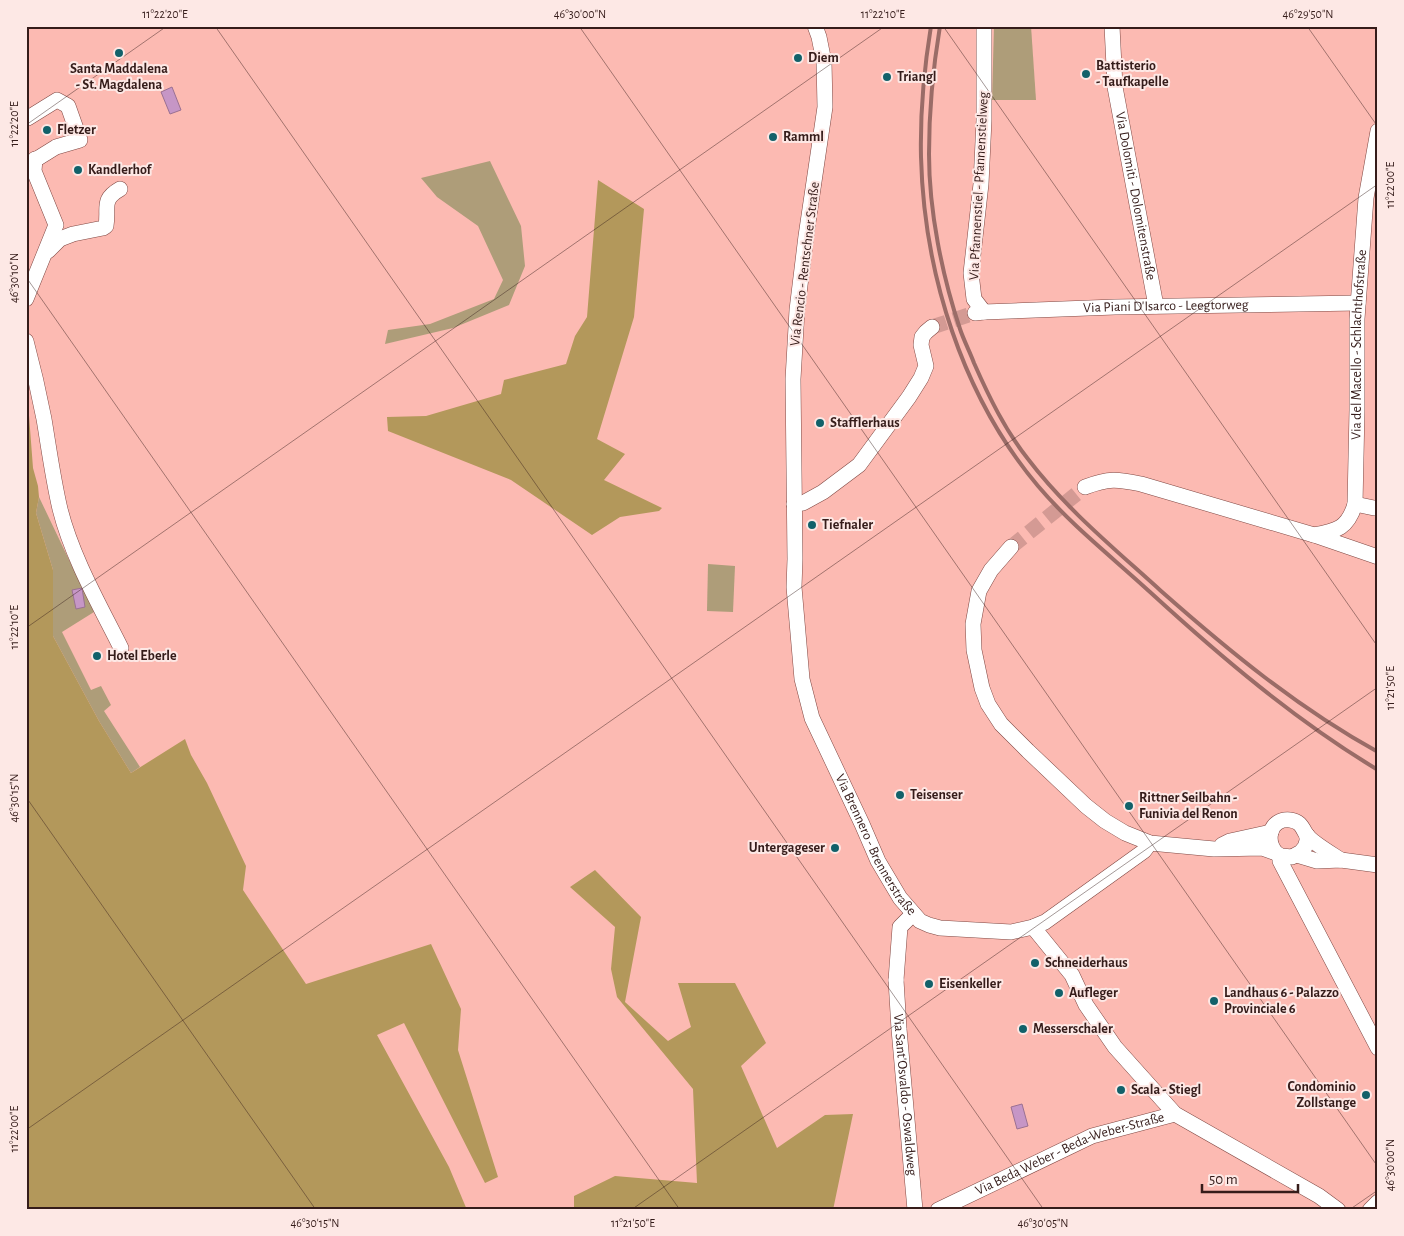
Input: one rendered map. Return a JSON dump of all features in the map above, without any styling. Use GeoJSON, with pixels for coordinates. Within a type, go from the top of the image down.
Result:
{"type":"FeatureCollection","features":[{"type":"Feature","properties":{"kind":"street","name":"Via Rencio - Rentschner Straße"},"geometry":{"type":"LineString","coordinates":[[794,504],[793,379],[797,310],[825,107],[824,62],[815,26]]}},
{"type":"Feature","properties":{"kind":"street","name":"Via Pfannenstiel - Pfannenstielweg"},"geometry":{"type":"LineString","coordinates":[[980,312],[974,298],[971,273],[981,184],[984,120],[984,26]]}},
{"type":"Feature","properties":{"kind":"street","name":"Via Dolomiti - Dolomitenstraße"},"geometry":{"type":"LineString","coordinates":[[1112,26],[1115,86],[1156,306]]}},
{"type":"Feature","properties":{"kind":"street"},"geometry":{"type":"LineString","coordinates":[[26,118],[57,100],[68,106],[80,140],[56,147],[31,162],[56,225],[26,299]]}},
{"type":"Feature","properties":{"kind":"street","name":"Via del Macello - Schlachthofstraße"},"geometry":{"type":"LineString","coordinates":[[1314,535],[1332,532],[1346,523],[1352,515],[1355,504],[1358,303],[1366,198],[1378,131]]}},
{"type":"Feature","properties":{"kind":"street"},"geometry":{"type":"LineString","coordinates":[[45,252],[49,251],[60,239],[72,234],[106,226],[108,198],[120,189]]}},
{"type":"Feature","properties":{"kind":"street","name":"Via Piani D'Isarco - Leegtorweg"},"geometry":{"type":"LineString","coordinates":[[980,312],[1156,306],[1358,303]]}},
{"type":"Feature","properties":{"kind":"street"},"geometry":{"type":"LineString","coordinates":[[794,504],[803,503],[823,492],[859,465],[921,378],[926,366],[921,345],[922,337],[932,327]]}},
{"type":"Feature","properties":{"kind":"street"},"geometry":{"type":"LineString","coordinates":[[26,341],[38,388],[61,510],[70,539],[120,648]]}},
{"type":"Feature","properties":{"kind":"street"},"geometry":{"type":"LineString","coordinates":[[1085,487],[1100,481],[1117,480],[1141,484],[1314,535],[1378,557]]}},
{"type":"Feature","properties":{"kind":"street","name":"Via Brennero - Brennerstraße"},"geometry":{"type":"LineString","coordinates":[[794,504],[794,595],[802,679],[812,718],[878,861],[900,898],[920,921],[929,926],[940,928],[1011,932],[1033,927],[1045,922],[1144,851],[1150,843]]}},
{"type":"Feature","properties":{"kind":"street"},"geometry":{"type":"LineString","coordinates":[[1355,504],[1378,508]]}},
{"type":"Feature","properties":{"kind":"street"},"geometry":{"type":"LineString","coordinates":[[1011,547],[991,570],[979,591],[974,624],[973,642],[977,670],[988,704],[1001,724],[1086,806],[1106,822],[1125,833],[1150,843],[1214,849],[1262,848],[1292,857],[1305,847],[1307,835]]}},
{"type":"Feature","properties":{"kind":"street"},"geometry":{"type":"LineString","coordinates":[[1340,860],[1315,843],[1297,822],[1291,820],[1279,822],[1271,832],[1270,843],[1272,848],[1279,854],[1280,861],[1378,1048]]}},
{"type":"Feature","properties":{"kind":"street"},"geometry":{"type":"LineString","coordinates":[[1214,849],[1230,841],[1271,832]]}},
{"type":"Feature","properties":{"kind":"street"},"geometry":{"type":"LineString","coordinates":[[1297,855],[1317,861],[1340,860],[1378,865]]}},
{"type":"Feature","properties":{"kind":"street","name":"Via Sant'Osvaldo - Oswaldweg"},"geometry":{"type":"LineString","coordinates":[[913,914],[900,927],[896,980],[898,1029],[915,1210]]}},
{"type":"Feature","properties":{"kind":"street"},"geometry":{"type":"LineString","coordinates":[[1033,927],[1072,975],[1086,1005],[1115,1047],[1175,1114],[1319,1196],[1338,1210]]}},
{"type":"Feature","properties":{"kind":"street","name":"Via Beda Weber - Beda-Weber-Straße"},"geometry":{"type":"LineString","coordinates":[[938,1210],[1092,1136],[1175,1114]]}},
{"type":"Feature","properties":{"kind":"street"},"geometry":{"type":"LineString","coordinates":[[1370,1210],[1378,1202]]}},
{"type":"Feature","properties":{"kind":"shaded area"},"geometry":{"type":"Polygon","coordinates":[[[994,26],[1031,26],[1036,100],[992,100],[994,26]]]}},
{"type":"Feature","properties":{"kind":"shaded area"},"geometry":{"type":"Polygon","coordinates":[[[172,87],[181,110],[170,114],[161,92],[172,87]]]}},
{"type":"Feature","properties":{"kind":"shaded area"},"geometry":{"type":"Polygon","coordinates":[[[490,161],[521,226],[525,266],[509,305],[453,328],[385,344],[388,330],[430,324],[494,299],[503,280],[478,226],[437,197],[421,178],[490,161]]]}},
{"type":"Feature","properties":{"kind":"shaded area"},"geometry":{"type":"Polygon","coordinates":[[[598,180],[644,209],[634,317],[597,439],[625,454],[604,480],[662,508],[659,511],[620,517],[592,535],[511,480],[388,431],[387,417],[426,416],[501,394],[504,380],[566,364],[575,336],[587,317],[598,180]]]}},
{"type":"Feature","properties":{"kind":"shaded area"},"geometry":{"type":"Polygon","coordinates":[[[26,376],[33,468],[39,497],[36,513],[53,570],[53,636],[99,721],[131,773],[185,739],[191,755],[207,783],[246,866],[243,890],[306,984],[431,944],[461,1009],[458,1050],[498,1177],[485,1183],[404,1023],[377,1035],[449,1167],[467,1210],[26,1210],[26,376]]]}},
{"type":"Feature","properties":{"kind":"shaded area"},"geometry":{"type":"Polygon","coordinates":[[[39,497],[94,612],[62,632],[91,690],[101,686],[111,705],[104,711],[140,767],[131,773],[99,721],[53,636],[53,570],[36,513],[39,497]]]}},
{"type":"Feature","properties":{"kind":"shaded area"},"geometry":{"type":"Polygon","coordinates":[[[708,564],[735,566],[733,612],[707,611],[708,564]]]}},
{"type":"Feature","properties":{"kind":"shaded area"},"geometry":{"type":"Polygon","coordinates":[[[82,588],[85,607],[76,609],[72,590],[82,588]]]}},
{"type":"Feature","properties":{"kind":"shaded area"},"geometry":{"type":"Polygon","coordinates":[[[595,870],[641,917],[625,1002],[668,1041],[691,1027],[678,983],[735,983],[766,1043],[741,1066],[777,1148],[825,1115],[853,1114],[833,1210],[574,1210],[574,1196],[615,1176],[697,1183],[693,1089],[617,997],[611,969],[615,927],[570,887],[595,870]]]}},
{"type":"Feature","properties":{"kind":"shaded area"},"geometry":{"type":"Polygon","coordinates":[[[1022,1104],[1028,1126],[1017,1129],[1011,1107],[1022,1104]]]}},
{"type":"Feature","properties":{"kind":"tunnel"},"geometry":{"type":"LineString","coordinates":[[932,327],[975,313]]}},
{"type":"Feature","properties":{"kind":"tunnel"},"geometry":{"type":"LineString","coordinates":[[1011,547],[1085,487]]}},
{"type":"Feature","properties":{"kind":"railway"},"geometry":{"type":"LineString","coordinates":[[931,26],[926,58],[921,124],[924,201],[930,245],[939,288],[952,331],[968,373],[988,413],[1011,451],[1038,486],[1092,540],[1231,664],[1317,730],[1378,770]]}},
{"type":"Feature","properties":{"kind":"railway"},"geometry":{"type":"LineString","coordinates":[[940,26],[935,58],[929,138],[931,198],[934,220],[942,265],[960,329],[974,363],[1005,425],[1028,459],[1058,495],[1161,591],[1265,678],[1320,717],[1378,752]]}},
{"type":"Feature","properties":{"kind":"place","name":"Santa Maddalena - St. Magdalena"},"geometry":{"type":"Point","coordinates":[119,53]}},
{"type":"Feature","properties":{"kind":"place","name":"Diem"},"geometry":{"type":"Point","coordinates":[798,58]}},
{"type":"Feature","properties":{"kind":"place","name":"Battisterio - Taufkapelle"},"geometry":{"type":"Point","coordinates":[1086,74]}},
{"type":"Feature","properties":{"kind":"place","name":"Triangl"},"geometry":{"type":"Point","coordinates":[887,77]}},
{"type":"Feature","properties":{"kind":"place","name":"Fletzer"},"geometry":{"type":"Point","coordinates":[47,130]}},
{"type":"Feature","properties":{"kind":"place","name":"Ramml"},"geometry":{"type":"Point","coordinates":[773,137]}},
{"type":"Feature","properties":{"kind":"place","name":"Kandlerhof"},"geometry":{"type":"Point","coordinates":[78,170]}},
{"type":"Feature","properties":{"kind":"place","name":"Stafflerhaus"},"geometry":{"type":"Point","coordinates":[820,423]}},
{"type":"Feature","properties":{"kind":"place","name":"Tiefnaler"},"geometry":{"type":"Point","coordinates":[812,525]}},
{"type":"Feature","properties":{"kind":"place","name":"Hotel Eberle"},"geometry":{"type":"Point","coordinates":[97,656]}},
{"type":"Feature","properties":{"kind":"place","name":"Teisenser"},"geometry":{"type":"Point","coordinates":[900,795]}},
{"type":"Feature","properties":{"kind":"place","name":"Rittner Seilbahn - Funivia del Renon"},"geometry":{"type":"Point","coordinates":[1129,806]}},
{"type":"Feature","properties":{"kind":"place","name":"Untergageser"},"geometry":{"type":"Point","coordinates":[835,848]}},
{"type":"Feature","properties":{"kind":"place","name":"Schneiderhaus"},"geometry":{"type":"Point","coordinates":[1035,963]}},
{"type":"Feature","properties":{"kind":"place","name":"Eisenkeller"},"geometry":{"type":"Point","coordinates":[929,984]}},
{"type":"Feature","properties":{"kind":"place","name":"Aufleger"},"geometry":{"type":"Point","coordinates":[1059,993]}},
{"type":"Feature","properties":{"kind":"place","name":"Landhaus 6 - Palazzo Provinciale 6"},"geometry":{"type":"Point","coordinates":[1214,1001]}},
{"type":"Feature","properties":{"kind":"place","name":"Messerschaler"},"geometry":{"type":"Point","coordinates":[1023,1029]}},
{"type":"Feature","properties":{"kind":"place","name":"Scala - Stiegl"},"geometry":{"type":"Point","coordinates":[1121,1090]}},
{"type":"Feature","properties":{"kind":"place","name":"Condominio Zollstange"},"geometry":{"type":"Point","coordinates":[1366,1095]}}]}
